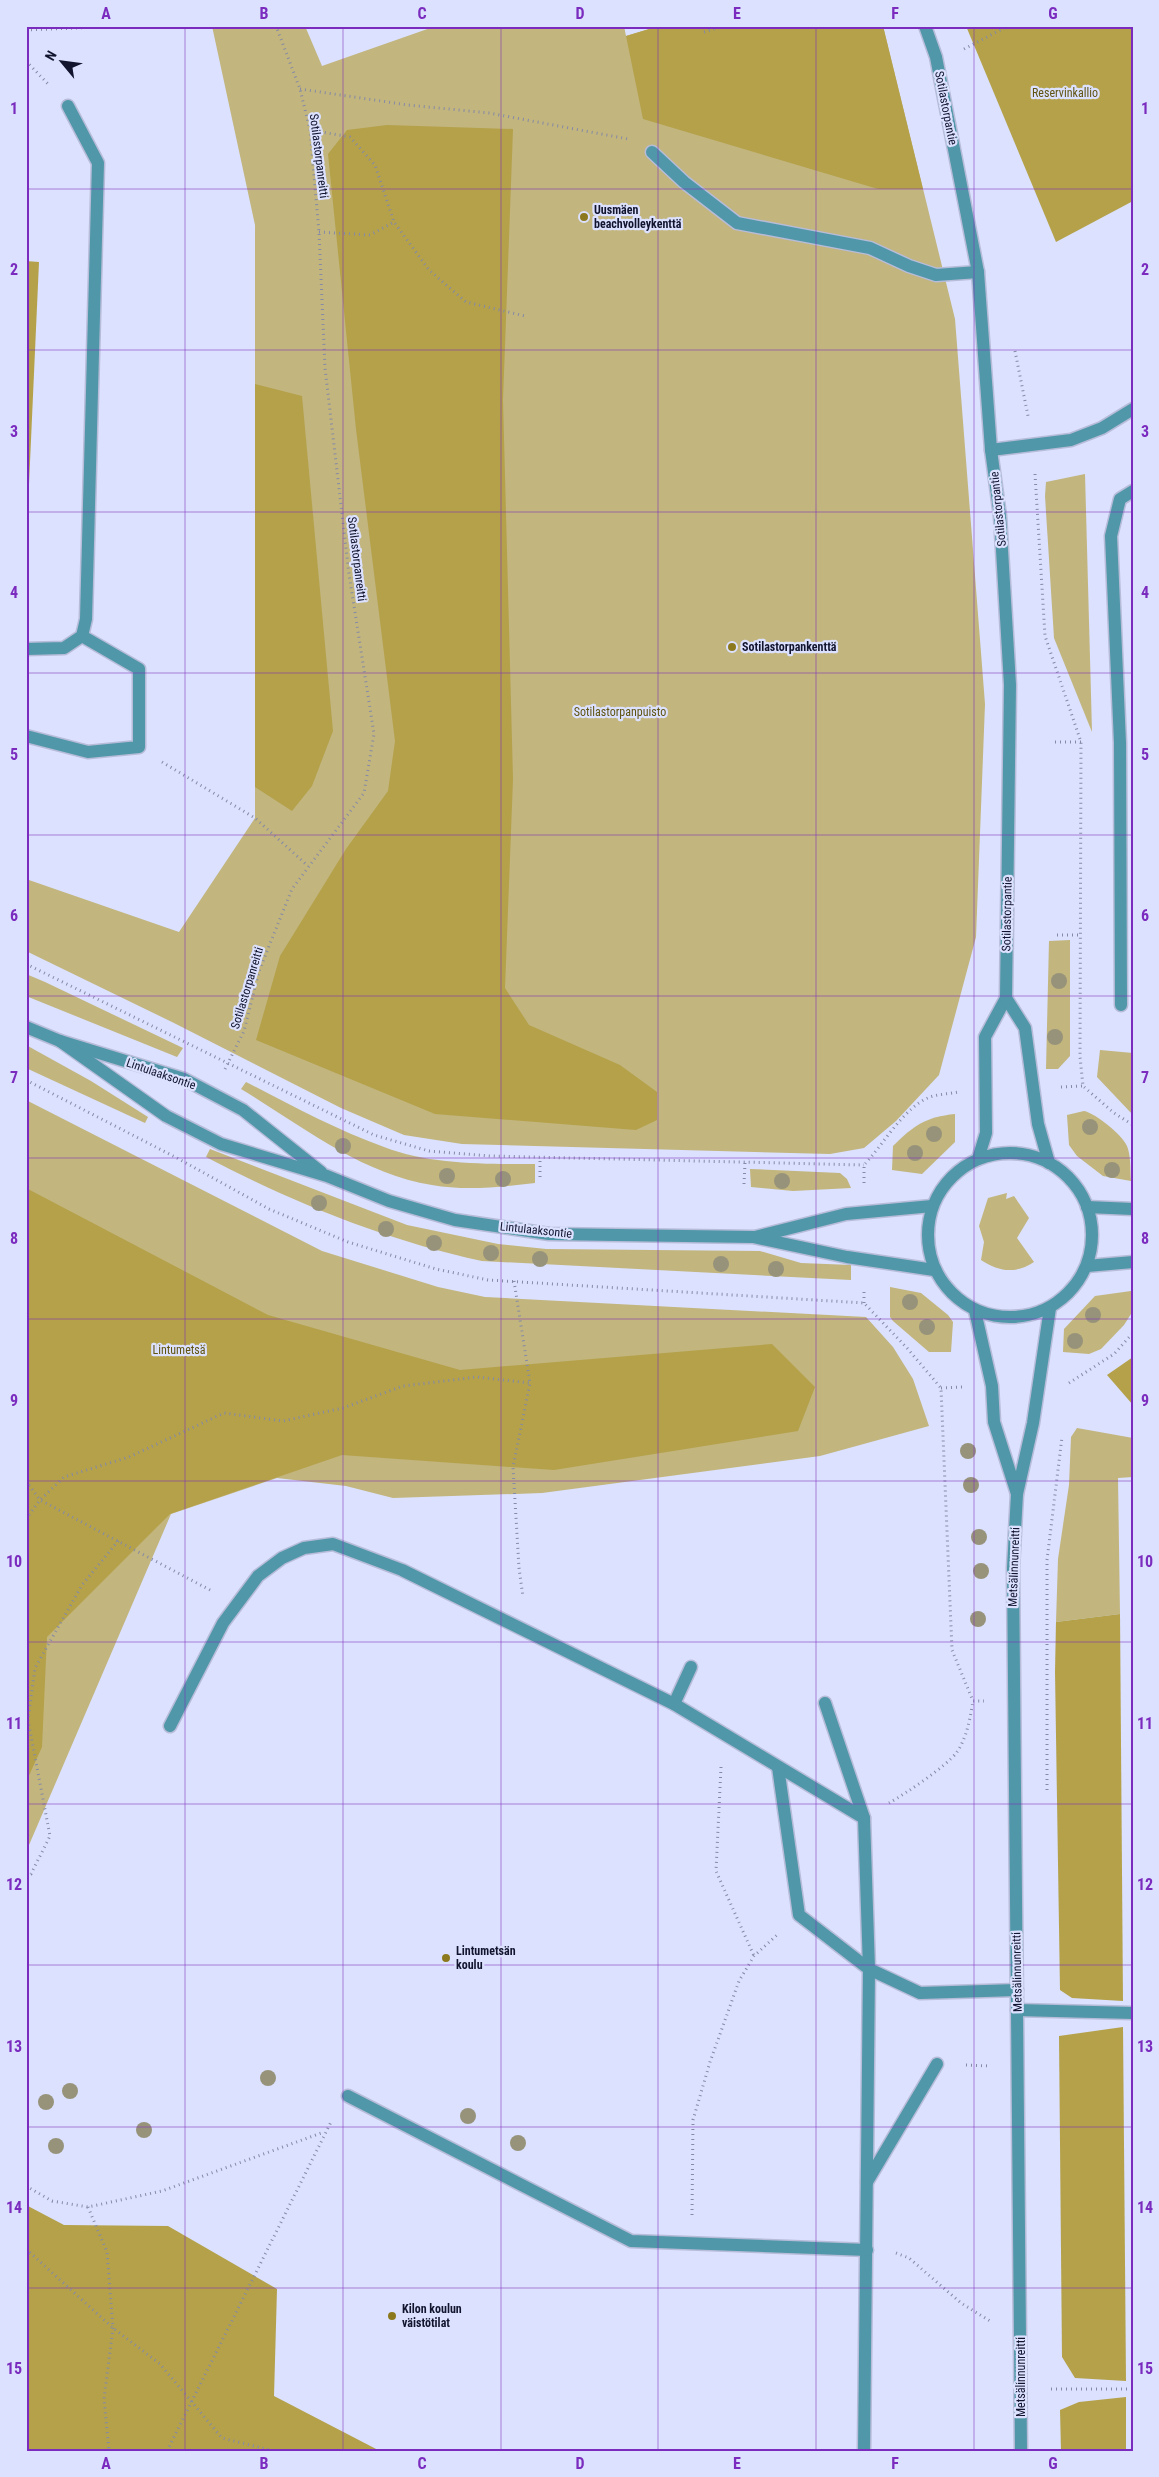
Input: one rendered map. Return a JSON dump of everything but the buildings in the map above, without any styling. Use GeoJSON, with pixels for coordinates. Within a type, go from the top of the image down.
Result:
{"type":"FeatureCollection","features":[{"type":"Feature","properties":{"kind":"street","name":"Sotilastorpantie"},"geometry":{"type":"LineString","coordinates":[[925,26],[936,57],[978,272],[991,450],[1000,516],[1010,684],[1006,998],[985,1037],[986,1133],[978,1159]]}},
{"type":"Feature","properties":{"kind":"street"},"geometry":{"type":"LineString","coordinates":[[26,649],[64,648],[82,636],[86,619],[98,163],[68,106]]}},
{"type":"Feature","properties":{"kind":"street"},"geometry":{"type":"LineString","coordinates":[[652,152],[684,182],[737,223],[870,248],[909,266],[936,275],[978,272]]}},
{"type":"Feature","properties":{"kind":"street"},"geometry":{"type":"LineString","coordinates":[[991,450],[1071,440],[1102,428],[1133,409]]}},
{"type":"Feature","properties":{"kind":"street"},"geometry":{"type":"LineString","coordinates":[[1121,1005],[1126,743],[1110,536],[1120,499],[1133,491]]}},
{"type":"Feature","properties":{"kind":"street"},"geometry":{"type":"LineString","coordinates":[[26,736],[88,752],[139,747],[139,670],[82,636]]}},
{"type":"Feature","properties":{"kind":"street"},"geometry":{"type":"LineString","coordinates":[[1006,998],[1025,1028],[1038,1124],[1049,1163]]}},
{"type":"Feature","properties":{"kind":"street","name":"Lintulaaksontie"},"geometry":{"type":"LineString","coordinates":[[26,1027],[60,1041],[184,1079],[243,1110],[327,1176]]}},
{"type":"Feature","properties":{"kind":"street","name":"Lintulaaksontie"},"geometry":{"type":"LineString","coordinates":[[60,1041],[166,1116],[221,1144],[327,1176],[389,1201],[465,1222],[549,1234],[753,1237],[847,1257],[934,1270]]}},
{"type":"Feature","properties":{"kind":"street"},"geometry":{"type":"LineString","coordinates":[[1014,1153],[1032,1156],[1049,1163],[1066,1174],[1079,1189],[1087,1207],[1092,1226],[1092,1247],[1087,1266],[1078,1282],[1050,1308],[1032,1315],[1013,1318],[994,1317],[975,1311],[958,1300],[944,1287],[934,1270],[927,1238],[932,1206],[943,1186],[958,1170],[978,1159],[1014,1153]]}},
{"type":"Feature","properties":{"kind":"street","name":"Lintulaaksontie"},"geometry":{"type":"LineString","coordinates":[[753,1237],[846,1214],[932,1206]]}},
{"type":"Feature","properties":{"kind":"street"},"geometry":{"type":"LineString","coordinates":[[1087,1207],[1133,1209]]}},
{"type":"Feature","properties":{"kind":"street"},"geometry":{"type":"LineString","coordinates":[[1087,1266],[1133,1262]]}},
{"type":"Feature","properties":{"kind":"street","name":"Metsälinnunreitti"},"geometry":{"type":"LineString","coordinates":[[1021,2451],[1017,1990],[1012,1701],[1013,1568],[1017,1494],[1033,1423],[1050,1308]]}},
{"type":"Feature","properties":{"kind":"street","name":"Metsälinnunreitti"},"geometry":{"type":"LineString","coordinates":[[975,1311],[992,1386],[994,1422],[1017,1494]]}},
{"type":"Feature","properties":{"kind":"street"},"geometry":{"type":"LineString","coordinates":[[170,1726],[223,1623],[258,1576],[282,1558],[304,1548],[333,1544],[402,1570],[674,1704],[864,1818]]}},
{"type":"Feature","properties":{"kind":"street"},"geometry":{"type":"LineString","coordinates":[[674,1704],[691,1667]]}},
{"type":"Feature","properties":{"kind":"street"},"geometry":{"type":"LineString","coordinates":[[825,1704],[864,1818],[869,1969],[864,2451]]}},
{"type":"Feature","properties":{"kind":"street"},"geometry":{"type":"LineString","coordinates":[[778,1767],[799,1915],[869,1969],[920,1993],[1017,1990]]}},
{"type":"Feature","properties":{"kind":"street"},"geometry":{"type":"LineString","coordinates":[[1017,2010],[1133,2013]]}},
{"type":"Feature","properties":{"kind":"street"},"geometry":{"type":"LineString","coordinates":[[866,2184],[936,2064]]}},
{"type":"Feature","properties":{"kind":"street"},"geometry":{"type":"LineString","coordinates":[[348,2096],[631,2241],[867,2250]]}},
{"type":"Feature","properties":{"kind":"path"},"geometry":{"type":"LineString","coordinates":[[26,30],[127,26]]}},
{"type":"Feature","properties":{"kind":"path","name":"Sotilastorpanreitti"},"geometry":{"type":"LineString","coordinates":[[228,1062],[244,1031],[259,971],[292,889],[364,793],[374,734],[349,574],[325,368],[319,232],[310,130],[300,89],[276,26]]}},
{"type":"Feature","properties":{"kind":"path"},"geometry":{"type":"LineString","coordinates":[[704,32],[724,26]]}},
{"type":"Feature","properties":{"kind":"path"},"geometry":{"type":"LineString","coordinates":[[959,51],[1008,26]]}},
{"type":"Feature","properties":{"kind":"path"},"geometry":{"type":"LineString","coordinates":[[300,89],[408,105],[489,113],[628,139],[652,152]]}},
{"type":"Feature","properties":{"kind":"path"},"geometry":{"type":"LineString","coordinates":[[310,130],[350,137],[374,165],[394,222],[428,270],[466,302],[525,316]]}},
{"type":"Feature","properties":{"kind":"path"},"geometry":{"type":"LineString","coordinates":[[319,232],[370,235],[394,222]]}},
{"type":"Feature","properties":{"kind":"path"},"geometry":{"type":"LineString","coordinates":[[1015,349],[1033,445],[1045,636],[1082,742],[1080,1058],[1083,1086],[1114,1112],[1133,1124]]}},
{"type":"Feature","properties":{"kind":"path"},"geometry":{"type":"LineString","coordinates":[[1055,742],[1082,742]]}},
{"type":"Feature","properties":{"kind":"path"},"geometry":{"type":"LineString","coordinates":[[139,747],[181,775],[255,818],[308,866]]}},
{"type":"Feature","properties":{"kind":"path"},"geometry":{"type":"LineString","coordinates":[[1057,935],[1081,935]]}},
{"type":"Feature","properties":{"kind":"path"},"geometry":{"type":"LineString","coordinates":[[26,964],[374,1135],[429,1151],[540,1158],[864,1164],[882,1146],[900,1119],[929,1098],[956,1092]]}},
{"type":"Feature","properties":{"kind":"path"},"geometry":{"type":"LineString","coordinates":[[540,1158],[540,1177]]}},
{"type":"Feature","properties":{"kind":"path"},"geometry":{"type":"LineString","coordinates":[[744,1184],[745,1163]]}},
{"type":"Feature","properties":{"kind":"path"},"geometry":{"type":"LineString","coordinates":[[514,1281],[530,1383],[513,1467],[518,1568],[528,1632]]}},
{"type":"Feature","properties":{"kind":"path"},"geometry":{"type":"LineString","coordinates":[[864,1303],[907,1348],[941,1388],[952,1650],[973,1701],[969,1727],[956,1753],[907,1793],[864,1818]]}},
{"type":"Feature","properties":{"kind":"path"},"geometry":{"type":"LineString","coordinates":[[1069,1389],[1070,1382],[1114,1354],[1133,1333]]}},
{"type":"Feature","properties":{"kind":"path"},"geometry":{"type":"LineString","coordinates":[[26,1518],[40,1500],[64,1477],[130,1457],[224,1413],[283,1421],[343,1408],[403,1386],[477,1377],[530,1383]]}},
{"type":"Feature","properties":{"kind":"path"},"geometry":{"type":"LineString","coordinates":[[1047,1795],[1047,1560],[1063,1434]]}},
{"type":"Feature","properties":{"kind":"path"},"geometry":{"type":"LineString","coordinates":[[26,1481],[40,1500],[119,1540],[237,1605]]}},
{"type":"Feature","properties":{"kind":"path"},"geometry":{"type":"LineString","coordinates":[[26,1876],[31,1874],[50,1836],[28,1720],[35,1668],[82,1585],[119,1540]]}},
{"type":"Feature","properties":{"kind":"path"},"geometry":{"type":"LineString","coordinates":[[973,1701],[1012,1701]]}},
{"type":"Feature","properties":{"kind":"path"},"geometry":{"type":"LineString","coordinates":[[723,1734],[716,1871],[754,1956]]}},
{"type":"Feature","properties":{"kind":"path"},"geometry":{"type":"LineString","coordinates":[[692,2243],[693,2120],[710,2062],[739,1981],[754,1956],[799,1915]]}},
{"type":"Feature","properties":{"kind":"path"},"geometry":{"type":"LineString","coordinates":[[167,2451],[325,2132],[348,2096]]}},
{"type":"Feature","properties":{"kind":"path"},"geometry":{"type":"LineString","coordinates":[[26,2186],[52,2201],[88,2207],[162,2191],[325,2132]]}},
{"type":"Feature","properties":{"kind":"path"},"geometry":{"type":"LineString","coordinates":[[88,2207],[107,2252],[113,2328],[104,2399],[109,2451]]}},
{"type":"Feature","properties":{"kind":"path"},"geometry":{"type":"LineString","coordinates":[[26,2249],[113,2328],[160,2364],[222,2438],[274,2451]]}},
{"type":"Feature","properties":{"kind":"path"},"geometry":{"type":"LineString","coordinates":[[867,2250],[888,2250],[909,2258],[961,2303],[1021,2340]]}},
{"type":"Feature","properties":{"kind":"path"},"geometry":{"type":"LineString","coordinates":[[1051,2380],[1051,2390],[1133,2389]]}},
{"type":"Feature","properties":{"kind":"path"},"geometry":{"type":"LineString","coordinates":[[26,2448],[31,2451]]}},
{"type":"Feature","properties":{"kind":"green space","name":"Sotilastorpanpuisto"},"geometry":{"type":"Polygon","coordinates":[[[212,26],[305,26],[322,66],[436,26],[624,26],[626,36],[659,26],[883,26],[955,319],[985,704],[976,937],[939,1075],[896,1121],[864,1148],[830,1154],[462,1144],[404,1135],[341,1108],[174,1023],[26,951],[26,879],[179,932],[255,818],[255,225],[212,26]]]}},
{"type":"Feature","properties":{"kind":"green space"},"geometry":{"type":"Polygon","coordinates":[[[659,26],[883,26],[923,189],[878,189],[643,119],[626,36],[659,26]]]}},
{"type":"Feature","properties":{"kind":"green space","name":"Reservinkallio"},"geometry":{"type":"Polygon","coordinates":[[[966,26],[1133,26],[1133,201],[1056,242],[966,26]]]}},
{"type":"Feature","properties":{"kind":"green space"},"geometry":{"type":"Polygon","coordinates":[[[387,125],[513,129],[503,400],[513,779],[505,988],[529,1025],[620,1065],[657,1092],[657,1120],[636,1130],[435,1114],[256,1040],[280,956],[346,849],[388,791],[395,741],[356,429],[328,154],[347,130],[387,125]]]}},
{"type":"Feature","properties":{"kind":"green space"},"geometry":{"type":"Polygon","coordinates":[[[26,261],[39,262],[26,551],[26,261]]]}},
{"type":"Feature","properties":{"kind":"green space"},"geometry":{"type":"Polygon","coordinates":[[[255,384],[302,396],[333,731],[312,786],[292,811],[255,787],[255,384]]]}},
{"type":"Feature","properties":{"kind":"green space"},"geometry":{"type":"Polygon","coordinates":[[[1085,474],[1092,732],[1054,638],[1045,496],[1046,482],[1085,474]]]}},
{"type":"Feature","properties":{"kind":"green space"},"geometry":{"type":"Polygon","coordinates":[[[1070,940],[1070,1056],[1058,1069],[1046,1069],[1049,941],[1070,940]]]}},
{"type":"Feature","properties":{"kind":"green space"},"geometry":{"type":"Polygon","coordinates":[[[26,974],[183,1048],[177,1057],[26,996],[26,974]]]}},
{"type":"Feature","properties":{"kind":"green space"},"geometry":{"type":"Polygon","coordinates":[[[26,1045],[91,1081],[148,1117],[145,1123],[26,1068],[26,1045]]]}},
{"type":"Feature","properties":{"kind":"green space"},"geometry":{"type":"Polygon","coordinates":[[[1100,1050],[1133,1053],[1133,1115],[1097,1077],[1100,1050]]]}},
{"type":"Feature","properties":{"kind":"green space"},"geometry":{"type":"Polygon","coordinates":[[[246,1082],[331,1125],[402,1153],[458,1162],[535,1164],[535,1183],[483,1188],[458,1188],[406,1179],[356,1159],[332,1146],[241,1089],[246,1082]]]}},
{"type":"Feature","properties":{"kind":"green space","name":"Lintumetsä"},"geometry":{"type":"Polygon","coordinates":[[[26,1100],[322,1251],[438,1287],[485,1297],[866,1317],[893,1347],[913,1379],[929,1426],[820,1456],[542,1493],[393,1498],[346,1486],[277,1478],[171,1514],[26,1852],[26,1100]]]}},
{"type":"Feature","properties":{"kind":"green space"},"geometry":{"type":"Polygon","coordinates":[[[1084,1111],[1095,1116],[1122,1138],[1130,1157],[1131,1181],[1103,1176],[1077,1156],[1069,1145],[1067,1115],[1084,1111]]]}},
{"type":"Feature","properties":{"kind":"green space"},"geometry":{"type":"Polygon","coordinates":[[[955,1114],[955,1142],[922,1174],[892,1170],[893,1146],[914,1127],[936,1117],[955,1114]]]}},
{"type":"Feature","properties":{"kind":"green space"},"geometry":{"type":"Polygon","coordinates":[[[210,1149],[407,1225],[498,1244],[546,1249],[760,1251],[801,1263],[851,1265],[851,1280],[482,1261],[375,1231],[306,1205],[206,1157],[210,1149]]]}},
{"type":"Feature","properties":{"kind":"green space"},"geometry":{"type":"Polygon","coordinates":[[[750,1169],[840,1173],[847,1179],[851,1188],[793,1191],[751,1187],[750,1169]]]}},
{"type":"Feature","properties":{"kind":"green space"},"geometry":{"type":"Polygon","coordinates":[[[26,1188],[268,1315],[460,1370],[772,1344],[815,1387],[798,1431],[554,1470],[342,1455],[170,1514],[47,1637],[42,1747],[26,1782],[26,1188]]]}},
{"type":"Feature","properties":{"kind":"green space"},"geometry":{"type":"Polygon","coordinates":[[[1007,1193],[1006,1199],[1014,1196],[1029,1218],[1017,1238],[1034,1262],[1014,1270],[994,1267],[981,1260],[984,1242],[979,1226],[988,1198],[1007,1193]]]}},
{"type":"Feature","properties":{"kind":"green space"},"geometry":{"type":"Polygon","coordinates":[[[890,1287],[921,1293],[948,1315],[953,1322],[951,1352],[929,1352],[893,1321],[890,1317],[890,1287]]]}},
{"type":"Feature","properties":{"kind":"green space"},"geometry":{"type":"Polygon","coordinates":[[[1131,1291],[1131,1314],[1124,1325],[1101,1349],[1089,1354],[1063,1352],[1064,1329],[1095,1296],[1131,1291]]]}},
{"type":"Feature","properties":{"kind":"green space"},"geometry":{"type":"Polygon","coordinates":[[[1133,1357],[1133,1405],[1107,1375],[1133,1357]]]}},
{"type":"Feature","properties":{"kind":"green space"},"geometry":{"type":"Polygon","coordinates":[[[1077,1428],[1133,1438],[1133,1477],[1118,1478],[1120,1614],[1056,1622],[1058,1559],[1069,1485],[1071,1437],[1077,1428]]]}},
{"type":"Feature","properties":{"kind":"green space"},"geometry":{"type":"Polygon","coordinates":[[[1120,1614],[1123,2001],[1072,1998],[1060,1990],[1055,1672],[1056,1622],[1120,1614]]]}},
{"type":"Feature","properties":{"kind":"green space"},"geometry":{"type":"Polygon","coordinates":[[[1123,2027],[1126,2381],[1075,2378],[1062,2357],[1059,2036],[1123,2027]]]}},
{"type":"Feature","properties":{"kind":"green space"},"geometry":{"type":"Polygon","coordinates":[[[26,2205],[64,2225],[168,2226],[277,2289],[274,2396],[380,2451],[26,2451],[26,2205]]]}},
{"type":"Feature","properties":{"kind":"green space"},"geometry":{"type":"Polygon","coordinates":[[[1126,2397],[1126,2451],[1061,2451],[1060,2410],[1079,2402],[1126,2397]]]}},
{"type":"Feature","properties":{"kind":"place","name":"Uusmäen beachvolleykenttä"},"geometry":{"type":"Point","coordinates":[584,217]}},
{"type":"Feature","properties":{"kind":"place","name":"Sotilastorpankenttä"},"geometry":{"type":"Point","coordinates":[732,647]}},
{"type":"Feature","properties":{"kind":"place","name":"Lintumetsän koulu"},"geometry":{"type":"Point","coordinates":[446,1958]}},
{"type":"Feature","properties":{"kind":"place","name":"Kilon koulun väistötilat"},"geometry":{"type":"Point","coordinates":[392,2316]}}]}
